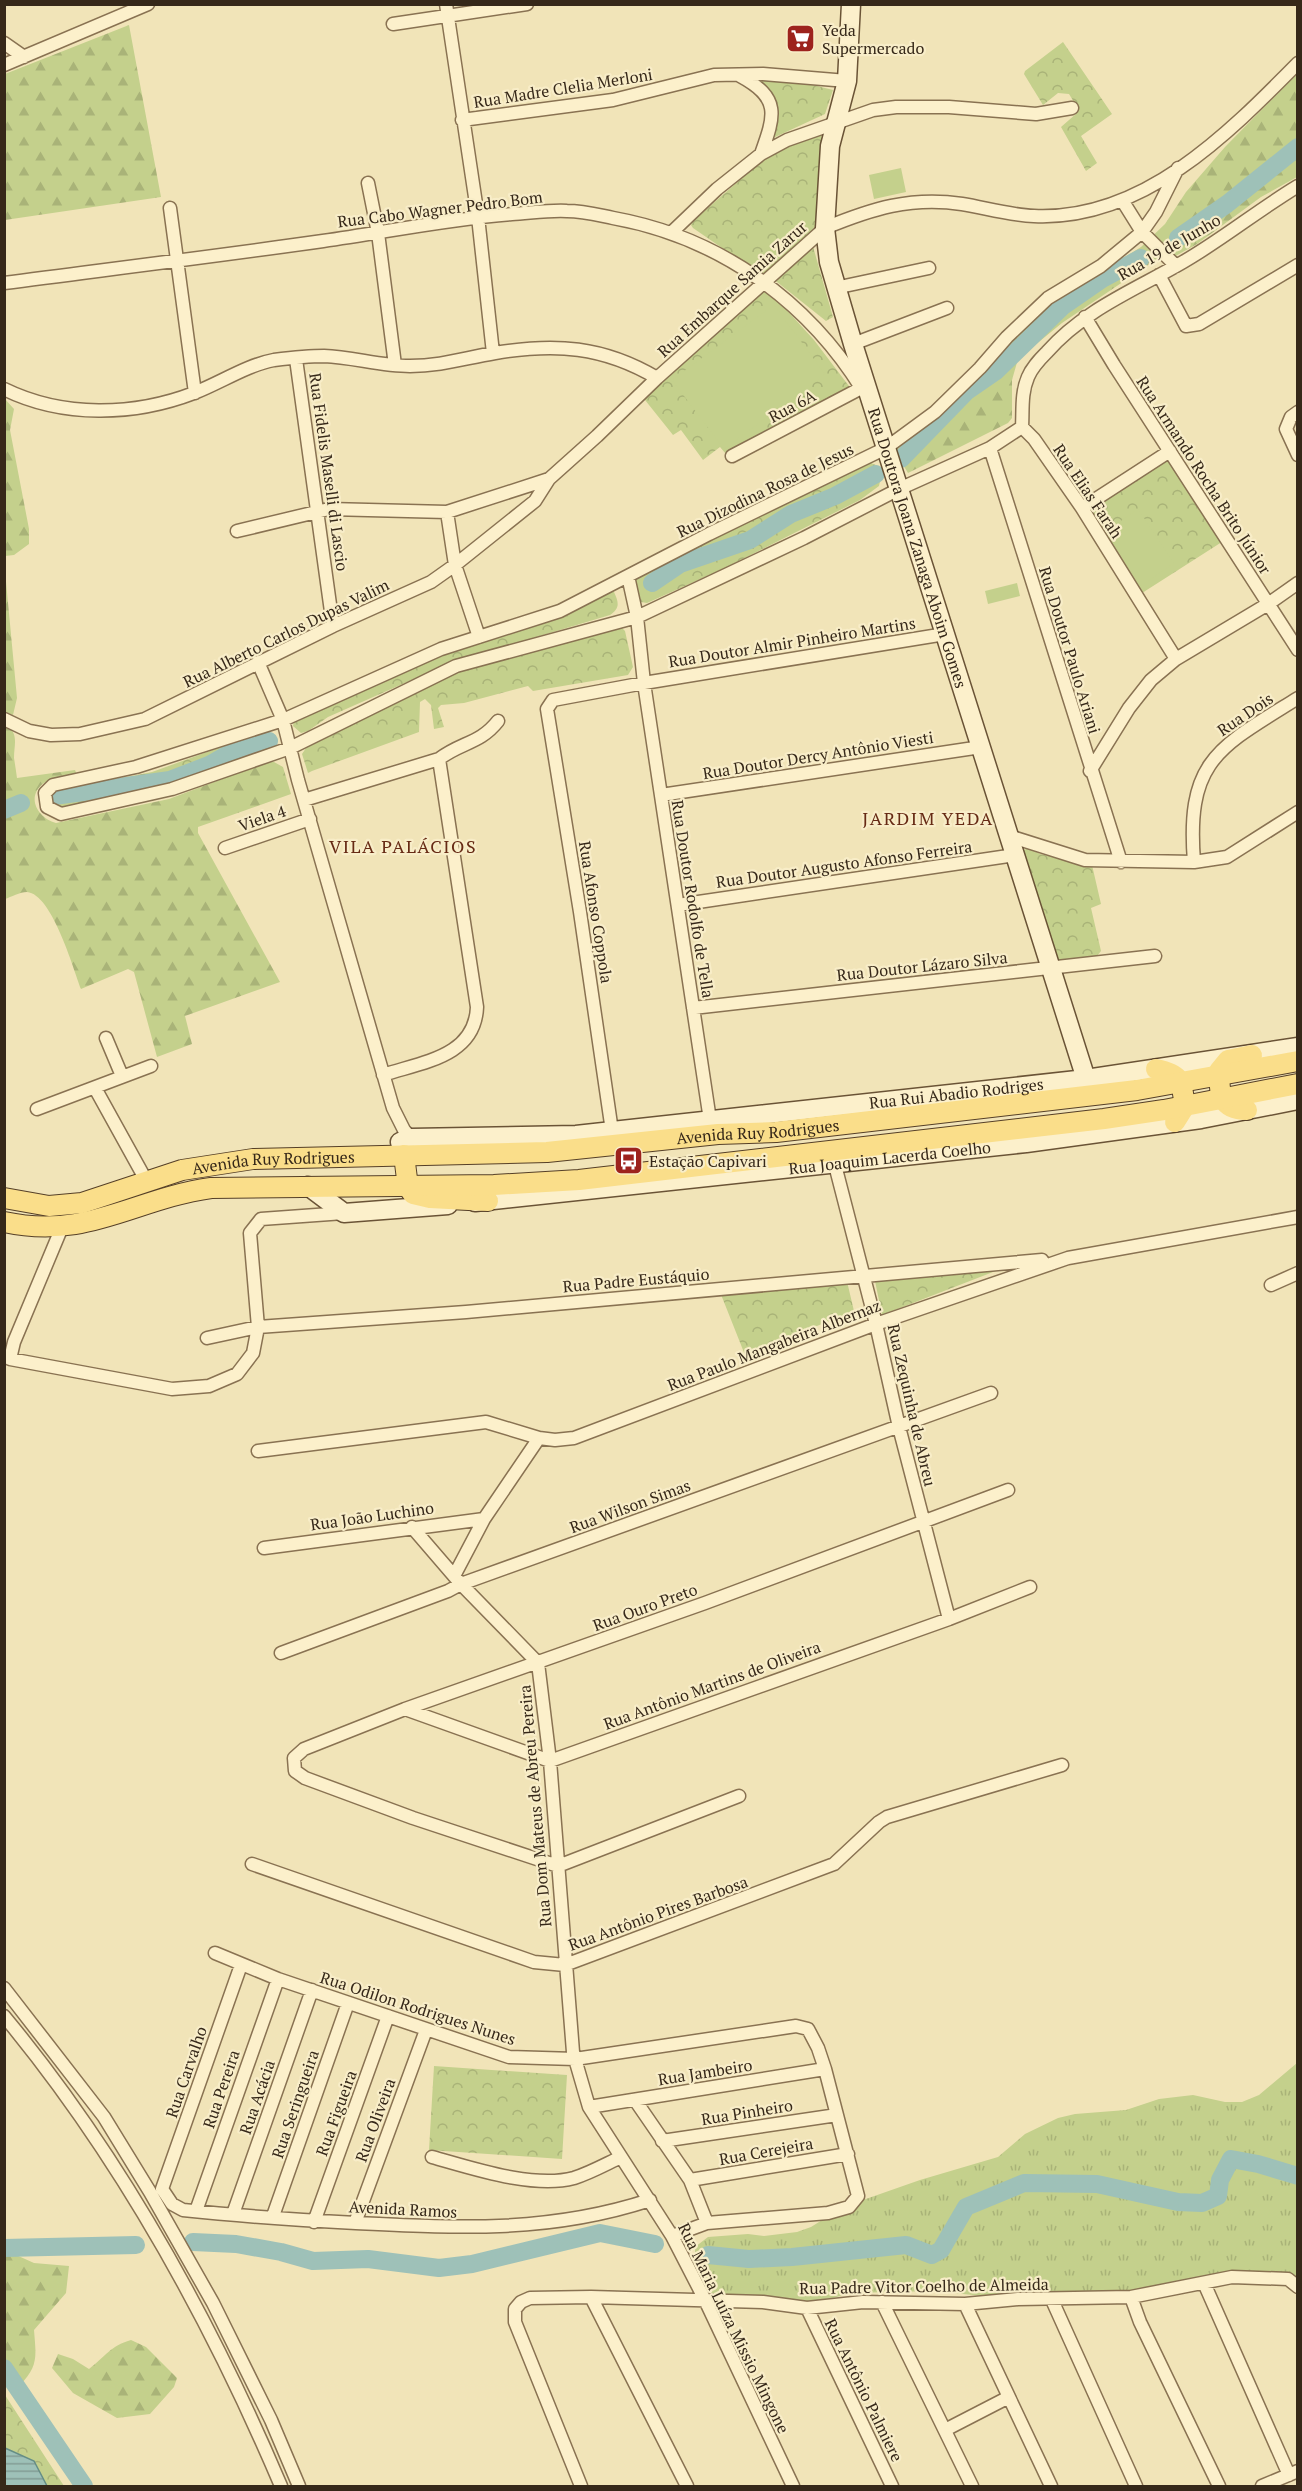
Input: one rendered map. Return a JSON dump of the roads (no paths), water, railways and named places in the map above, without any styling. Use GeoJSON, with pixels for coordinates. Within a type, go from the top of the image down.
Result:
{"type":"FeatureCollection","features":[{"type":"Feature","properties":{"kind":"main road"},"geometry":{"type":"LineString","coordinates":[[1247,1110],[1232,1109],[1222,1098],[1219,1076],[1220,1069],[1225,1062],[1252,1055]]}},
{"type":"Feature","properties":{"kind":"main road","name":"Avenida Ruy Rodrigues"},"geometry":{"type":"LineString","coordinates":[[4,1198],[49,1206],[82,1203],[198,1166],[405,1145],[546,1152],[718,1134],[776,1132],[1064,1100],[1219,1076],[1298,1061]]}},
{"type":"Feature","properties":{"kind":"main road"},"geometry":{"type":"LineString","coordinates":[[1156,1069],[1174,1073],[1181,1082],[1180,1114]]}},
{"type":"Feature","properties":{"kind":"main road","name":"Avenida Ruy Rodrigues"},"geometry":{"type":"LineString","coordinates":[[4,1222],[40,1228],[62,1227],[100,1220],[191,1191],[229,1187],[408,1187],[579,1180],[1104,1119],[1180,1114],[1222,1098],[1298,1084]]}},
{"type":"Feature","properties":{"kind":"main road"},"geometry":{"type":"LineString","coordinates":[[405,1145],[408,1187],[413,1194],[430,1198],[488,1201]]}},
{"type":"Feature","properties":{"kind":"street"},"geometry":{"type":"LineString","coordinates":[[4,65],[148,4]]}},
{"type":"Feature","properties":{"kind":"street"},"geometry":{"type":"LineString","coordinates":[[393,24],[447,11],[527,4]]}},
{"type":"Feature","properties":{"kind":"street","name":"Rua Doutora Joana Zanaga Aboim Gomes"},"geometry":{"type":"LineString","coordinates":[[851,4],[847,81],[830,146],[825,228],[829,262],[864,386],[876,415],[1086,1079]]}},
{"type":"Feature","properties":{"kind":"street"},"geometry":{"type":"LineString","coordinates":[[447,11],[478,217],[493,353]]}},
{"type":"Feature","properties":{"kind":"street"},"geometry":{"type":"LineString","coordinates":[[4,43],[24,57]]}},
{"type":"Feature","properties":{"kind":"street","name":"Rua Embarque Samia Zarur"},"geometry":{"type":"LineString","coordinates":[[552,477],[763,281],[825,228],[866,212],[916,201],[962,204],[1035,216],[1081,213],[1109,206],[1149,189],[1178,168],[1235,123],[1298,63]]}},
{"type":"Feature","properties":{"kind":"street"},"geometry":{"type":"LineString","coordinates":[[736,74],[756,85],[767,95],[772,109],[772,124],[761,154]]}},
{"type":"Feature","properties":{"kind":"street","name":"Rua Madre Clelia Merloni"},"geometry":{"type":"LineString","coordinates":[[462,120],[613,100],[714,75],[736,74],[847,81]]}},
{"type":"Feature","properties":{"kind":"street"},"geometry":{"type":"LineString","coordinates":[[671,233],[717,189],[761,154],[787,140],[873,110],[896,107],[949,107],[1036,114],[1072,108]]}},
{"type":"Feature","properties":{"kind":"street","name":"Rua Dizodina Rosa de Jesus"},"geometry":{"type":"LineString","coordinates":[[290,747],[172,789],[61,814],[47,807],[45,793],[53,785],[136,767],[283,720],[441,649],[560,611],[709,534],[886,448],[935,412],[1048,298],[1101,266],[1142,232],[1156,212],[1178,168]]}},
{"type":"Feature","properties":{"kind":"street"},"geometry":{"type":"LineString","coordinates":[[368,183],[378,233],[395,365]]}},
{"type":"Feature","properties":{"kind":"street","name":"Rua 19 de Junho"},"geometry":{"type":"LineString","coordinates":[[1022,427],[1028,376],[1058,339],[1112,299],[1176,266],[1298,186]]}},
{"type":"Feature","properties":{"kind":"street"},"geometry":{"type":"LineString","coordinates":[[1122,200],[1142,232],[1176,266]]}},
{"type":"Feature","properties":{"kind":"street"},"geometry":{"type":"LineString","coordinates":[[170,208],[195,393]]}},
{"type":"Feature","properties":{"kind":"street","name":"Rua Cabo Wagner Pedro Bom"},"geometry":{"type":"LineString","coordinates":[[4,283],[177,261],[478,217],[569,211],[645,224],[671,233],[702,245],[763,281],[802,313],[864,386]]}},
{"type":"Feature","properties":{"kind":"street"},"geometry":{"type":"LineString","coordinates":[[1159,275],[1186,326],[1199,324],[1298,265]]}},
{"type":"Feature","properties":{"kind":"street"},"geometry":{"type":"LineString","coordinates":[[835,288],[929,268]]}},
{"type":"Feature","properties":{"kind":"street"},"geometry":{"type":"LineString","coordinates":[[853,344],[947,308]]}},
{"type":"Feature","properties":{"kind":"street","name":"Rua Armando Rocha Brito Júnior"},"geometry":{"type":"LineString","coordinates":[[1085,317],[1298,650]]}},
{"type":"Feature","properties":{"kind":"street"},"geometry":{"type":"LineString","coordinates":[[4,389],[23,398],[55,405],[92,410],[127,411],[157,406],[195,393],[272,360],[325,356],[376,364],[453,363],[493,353],[540,347],[571,348],[631,362],[657,378]]}},
{"type":"Feature","properties":{"kind":"street","name":"Rua Fidelis Maselli di Lascio"},"geometry":{"type":"LineString","coordinates":[[296,358],[333,626]]}},
{"type":"Feature","properties":{"kind":"street","name":"Rua 6A"},"geometry":{"type":"LineString","coordinates":[[732,456],[864,386]]}},
{"type":"Feature","properties":{"kind":"street"},"geometry":{"type":"LineString","coordinates":[[1298,412],[1291,417],[1286,429],[1298,455]]}},
{"type":"Feature","properties":{"kind":"street"},"geometry":{"type":"LineString","coordinates":[[290,747],[456,666],[637,617],[804,538],[899,489],[990,448],[1022,427]]}},
{"type":"Feature","properties":{"kind":"street","name":"Rua Elias Farah"},"geometry":{"type":"LineString","coordinates":[[1022,427],[1034,439],[1082,508],[1176,660]]}},
{"type":"Feature","properties":{"kind":"street","name":"Rua Doutor Paulo Ariani"},"geometry":{"type":"LineString","coordinates":[[990,448],[1090,771],[1121,862]]}},
{"type":"Feature","properties":{"kind":"street"},"geometry":{"type":"LineString","coordinates":[[1082,508],[1170,451]]}},
{"type":"Feature","properties":{"kind":"street"},"geometry":{"type":"LineString","coordinates":[[237,531],[318,510],[348,508],[447,512],[552,477]]}},
{"type":"Feature","properties":{"kind":"street","name":"Rua Alberto Carlos Dupas Valim"},"geometry":{"type":"LineString","coordinates":[[4,719],[29,731],[51,735],[80,734],[145,720],[258,662],[431,582],[535,501],[552,477]]}},
{"type":"Feature","properties":{"kind":"street"},"geometry":{"type":"LineString","coordinates":[[447,512],[455,565],[479,637]]}},
{"type":"Feature","properties":{"kind":"street","name":"Rua Doutor Rodolfo de Tella"},"geometry":{"type":"LineString","coordinates":[[628,576],[637,617],[644,682],[710,1120]]}},
{"type":"Feature","properties":{"kind":"street"},"geometry":{"type":"LineString","coordinates":[[1090,771],[1139,693],[1151,680],[1176,660],[1298,583]]}},
{"type":"Feature","properties":{"kind":"street","name":"Rua Doutor Almir Pinheiro Martins"},"geometry":{"type":"LineString","coordinates":[[553,700],[644,682],[945,634]]}},
{"type":"Feature","properties":{"kind":"street"},"geometry":{"type":"LineString","coordinates":[[258,662],[283,720],[393,1108],[404,1130],[405,1145]]}},
{"type":"Feature","properties":{"kind":"street","name":"Rua Dois"},"geometry":{"type":"LineString","coordinates":[[1194,862],[1192,814],[1196,794],[1207,767],[1225,746],[1298,698]]}},
{"type":"Feature","properties":{"kind":"street","name":"Rua Afonso Coppola"},"geometry":{"type":"LineString","coordinates":[[553,700],[547,710],[612,1131]]}},
{"type":"Feature","properties":{"kind":"street"},"geometry":{"type":"LineString","coordinates":[[304,800],[440,759],[452,749],[479,740],[498,721]]}},
{"type":"Feature","properties":{"kind":"street","name":"Rua Doutor Dercy Antônio Viesti"},"geometry":{"type":"LineString","coordinates":[[661,795],[981,747]]}},
{"type":"Feature","properties":{"kind":"street"},"geometry":{"type":"LineString","coordinates":[[383,1074],[450,1054],[467,1039],[477,1023],[477,1007],[440,759]]}},
{"type":"Feature","properties":{"kind":"street"},"geometry":{"type":"LineString","coordinates":[[1009,836],[1085,860],[1194,862],[1227,857],[1298,812]]}},
{"type":"Feature","properties":{"kind":"street","name":"Viela 4"},"geometry":{"type":"LineString","coordinates":[[225,848],[310,819]]}},
{"type":"Feature","properties":{"kind":"street","name":"Rua Doutor Augusto Afonso Ferreira"},"geometry":{"type":"LineString","coordinates":[[678,905],[1015,855]]}},
{"type":"Feature","properties":{"kind":"street","name":"Rua Doutor Lázaro Silva"},"geometry":{"type":"LineString","coordinates":[[693,1008],[1051,970],[1155,956]]}},
{"type":"Feature","properties":{"kind":"street"},"geometry":{"type":"LineString","coordinates":[[106,1038],[122,1076]]}},
{"type":"Feature","properties":{"kind":"street","name":"Rua Rui Abadio Rodriges"},"geometry":{"type":"LineString","coordinates":[[405,1145],[612,1131],[1086,1079],[1226,1056],[1252,1055],[1298,1047]]}},
{"type":"Feature","properties":{"kind":"street"},"geometry":{"type":"LineString","coordinates":[[37,1109],[151,1066]]}},
{"type":"Feature","properties":{"kind":"street"},"geometry":{"type":"LineString","coordinates":[[95,1088],[147,1182]]}},
{"type":"Feature","properties":{"kind":"street","name":"Rua Joaquim Lacerda Coelho"},"geometry":{"type":"LineString","coordinates":[[344,1213],[488,1201],[1026,1143],[1180,1114],[1247,1110],[1298,1100]]}},
{"type":"Feature","properties":{"kind":"street","name":"Rua Zequinha de Abreu"},"geometry":{"type":"LineString","coordinates":[[835,1165],[876,1324],[899,1427],[949,1618]]}},
{"type":"Feature","properties":{"kind":"street"},"geometry":{"type":"LineString","coordinates":[[308,1186],[344,1213]]}},
{"type":"Feature","properties":{"kind":"street"},"geometry":{"type":"LineString","coordinates":[[62,1227],[14,1342],[10,1359],[172,1389],[209,1386],[237,1374],[252,1353],[258,1327],[250,1233],[255,1225],[261,1219],[344,1213]]}},
{"type":"Feature","properties":{"kind":"street","name":"Rua Paulo Mangabeira Albernaz"},"geometry":{"type":"LineString","coordinates":[[258,1451],[486,1422],[539,1438],[555,1440],[574,1438],[876,1324],[1068,1258],[1298,1217]]}},
{"type":"Feature","properties":{"kind":"street","name":"Rua Padre Eustáquio"},"geometry":{"type":"LineString","coordinates":[[207,1338],[258,1327],[466,1312],[1068,1258]]}},
{"type":"Feature","properties":{"kind":"street"},"geometry":{"type":"LineString","coordinates":[[1271,1285],[1298,1272]]}},
{"type":"Feature","properties":{"kind":"street","name":"Rua Wilson Simas"},"geometry":{"type":"LineString","coordinates":[[281,1653],[448,1591],[457,1580],[991,1393]]}},
{"type":"Feature","properties":{"kind":"street"},"geometry":{"type":"LineString","coordinates":[[457,1580],[484,1519],[539,1438]]}},
{"type":"Feature","properties":{"kind":"street","name":"Rua Ouro Preto"},"geometry":{"type":"LineString","coordinates":[[558,1866],[413,1818],[305,1778],[295,1771],[294,1758],[304,1749],[405,1709],[538,1664],[1008,1490]]}},
{"type":"Feature","properties":{"kind":"street","name":"Rua João Luchino"},"geometry":{"type":"LineString","coordinates":[[264,1548],[484,1519]]}},
{"type":"Feature","properties":{"kind":"street","name":"Rua Dom Mateus de Abreu Pereira"},"geometry":{"type":"LineString","coordinates":[[411,1527],[457,1580],[538,1664],[550,1761],[575,2059]]}},
{"type":"Feature","properties":{"kind":"street","name":"Rua Antônio Martins de Oliveira"},"geometry":{"type":"LineString","coordinates":[[550,1761],[1030,1587]]}},
{"type":"Feature","properties":{"kind":"street"},"geometry":{"type":"LineString","coordinates":[[405,1709],[550,1761]]}},
{"type":"Feature","properties":{"kind":"street","name":"Rua Antônio Pires Barbosa"},"geometry":{"type":"LineString","coordinates":[[252,1864],[534,1962],[566,1965],[834,1864],[887,1817],[1062,1765]]}},
{"type":"Feature","properties":{"kind":"street"},"geometry":{"type":"LineString","coordinates":[[558,1866],[739,1796]]}},
{"type":"Feature","properties":{"kind":"street","name":"Rua Odilon Rodrigues Nunes"},"geometry":{"type":"LineString","coordinates":[[214,1953],[278,1979],[509,2057],[532,2060],[575,2059],[796,2026],[808,2029],[825,2069]]}},
{"type":"Feature","properties":{"kind":"street","name":"Rua Carvalho"},"geometry":{"type":"LineString","coordinates":[[183,2210],[172,2204],[162,2189],[241,1965]]}},
{"type":"Feature","properties":{"kind":"street","name":"Rua Pereira"},"geometry":{"type":"LineString","coordinates":[[196,2211],[278,1979]]}},
{"type":"Feature","properties":{"kind":"street"},"geometry":{"type":"LineString","coordinates":[[4,1988],[104,2117],[193,2265],[271,2420],[299,2487]]}},
{"type":"Feature","properties":{"kind":"street","name":"Rua Acácia"},"geometry":{"type":"LineString","coordinates":[[233,2214],[312,1990]]}},
{"type":"Feature","properties":{"kind":"street","name":"Rua Seringueira"},"geometry":{"type":"LineString","coordinates":[[273,2216],[348,2003]]}},
{"type":"Feature","properties":{"kind":"street"},"geometry":{"type":"LineString","coordinates":[[4,2016],[85,2121],[140,2205],[196,2307],[255,2426],[281,2487]]}},
{"type":"Feature","properties":{"kind":"street","name":"Rua Figueira"},"geometry":{"type":"LineString","coordinates":[[314,2222],[388,2016]]}},
{"type":"Feature","properties":{"kind":"street","name":"Rua Oliveira"},"geometry":{"type":"LineString","coordinates":[[355,2223],[426,2030]]}},
{"type":"Feature","properties":{"kind":"street","name":"Rua Maria Luíza Missio Mingone"},"geometry":{"type":"LineString","coordinates":[[575,2059],[589,2107],[672,2236],[705,2300],[793,2487]]}},
{"type":"Feature","properties":{"kind":"street"},"geometry":{"type":"LineString","coordinates":[[672,2236],[707,2223],[828,2213],[849,2207],[858,2196],[825,2069]]}},
{"type":"Feature","properties":{"kind":"street","name":"Rua Jambeiro"},"geometry":{"type":"LineString","coordinates":[[589,2107],[825,2069]]}},
{"type":"Feature","properties":{"kind":"street"},"geometry":{"type":"LineString","coordinates":[[635,2100],[690,2180],[707,2223]]}},
{"type":"Feature","properties":{"kind":"street","name":"Rua Pinheiro"},"geometry":{"type":"LineString","coordinates":[[662,2141],[837,2115]]}},
{"type":"Feature","properties":{"kind":"street"},"geometry":{"type":"LineString","coordinates":[[110,2160],[125,2152]]}},
{"type":"Feature","properties":{"kind":"street","name":"Rua Cerejeira"},"geometry":{"type":"LineString","coordinates":[[690,2180],[848,2154]]}},
{"type":"Feature","properties":{"kind":"street"},"geometry":{"type":"LineString","coordinates":[[432,2157],[496,2175],[540,2180],[573,2178],[621,2157]]}},
{"type":"Feature","properties":{"kind":"street","name":"Avenida Ramos"},"geometry":{"type":"LineString","coordinates":[[183,2210],[273,2216],[314,2222],[473,2228],[526,2225],[608,2214],[650,2200]]}},
{"type":"Feature","properties":{"kind":"street"},"geometry":{"type":"LineString","coordinates":[[170,2230],[183,2210]]}},
{"type":"Feature","properties":{"kind":"street","name":"Rua Padre Vitor Coelho de Almeida"},"geometry":{"type":"LineString","coordinates":[[581,2487],[515,2322],[515,2309],[521,2302],[530,2298],[591,2297],[763,2302],[807,2308],[843,2303],[964,2304],[1018,2299],[1131,2297],[1232,2277],[1288,2280],[1298,2287]]}},
{"type":"Feature","properties":{"kind":"street"},"geometry":{"type":"LineString","coordinates":[[1204,2283],[1293,2473],[1262,2487]]}},
{"type":"Feature","properties":{"kind":"street"},"geometry":{"type":"LineString","coordinates":[[591,2297],[687,2487]]}},
{"type":"Feature","properties":{"kind":"street"},"geometry":{"type":"LineString","coordinates":[[1131,2297],[1140,2322],[1219,2487]]}},
{"type":"Feature","properties":{"kind":"street"},"geometry":{"type":"LineString","coordinates":[[1052,2300],[1136,2487]]}},
{"type":"Feature","properties":{"kind":"street"},"geometry":{"type":"LineString","coordinates":[[882,2302],[972,2487]]}},
{"type":"Feature","properties":{"kind":"street"},"geometry":{"type":"LineString","coordinates":[[964,2304],[1051,2487]]}},
{"type":"Feature","properties":{"kind":"street","name":"Rua Antônio Palmiere"},"geometry":{"type":"LineString","coordinates":[[807,2308],[892,2487]]}},
{"type":"Feature","properties":{"kind":"street"},"geometry":{"type":"LineString","coordinates":[[945,2430],[1009,2397]]}},
{"type":"Feature","properties":{"kind":"water"},"geometry":{"type":"Polygon","coordinates":[[[5,2448],[34,2461],[47,2486],[5,2486],[5,2448]]]}},
{"type":"Feature","properties":{"kind":"waterway"},"geometry":{"type":"LineString","coordinates":[[1178,238],[1227,204],[1298,147]]}},
{"type":"Feature","properties":{"kind":"waterway"},"geometry":{"type":"LineString","coordinates":[[901,459],[967,391],[996,371],[1063,306],[1102,279],[1141,258]]}},
{"type":"Feature","properties":{"kind":"waterway"},"geometry":{"type":"LineString","coordinates":[[652,583],[680,564],[750,540],[791,514],[835,496],[876,474]]}},
{"type":"Feature","properties":{"kind":"waterway"},"geometry":{"type":"LineString","coordinates":[[54,796],[170,780],[209,765],[230,753],[269,741]]}},
{"type":"Feature","properties":{"kind":"waterway"},"geometry":{"type":"LineString","coordinates":[[4,810],[21,803]]}},
{"type":"Feature","properties":{"kind":"waterway"},"geometry":{"type":"LineString","coordinates":[[708,2255],[749,2259],[792,2257],[906,2245],[932,2255],[941,2250],[966,2207],[1024,2183],[1097,2184],[1178,2202],[1202,2203],[1218,2196],[1220,2180],[1231,2159],[1298,2176]]}},
{"type":"Feature","properties":{"kind":"waterway"},"geometry":{"type":"LineString","coordinates":[[193,2242],[236,2244],[281,2252],[313,2261],[368,2259],[439,2268],[472,2264],[600,2233],[655,2244]]}},
{"type":"Feature","properties":{"kind":"waterway"},"geometry":{"type":"LineString","coordinates":[[4,2248],[136,2245]]}},
{"type":"Feature","properties":{"kind":"waterway"},"geometry":{"type":"LineString","coordinates":[[4,2368],[84,2486]]}},
{"type":"Feature","properties":{"kind":"place","name":"Yeda Supermercado"},"geometry":{"type":"Point","coordinates":[801,39]}},
{"type":"Feature","properties":{"kind":"place","name":"Estação Capivari"},"geometry":{"type":"Point","coordinates":[628,1161]}},
{"type":"Feature","properties":{"kind":"district","name":"JARDIM YEDA"},"geometry":{"type":"Point","coordinates":[928,818]}},
{"type":"Feature","properties":{"kind":"district","name":"VILA PALÁCIOS"},"geometry":{"type":"Point","coordinates":[403,846]}}]}
